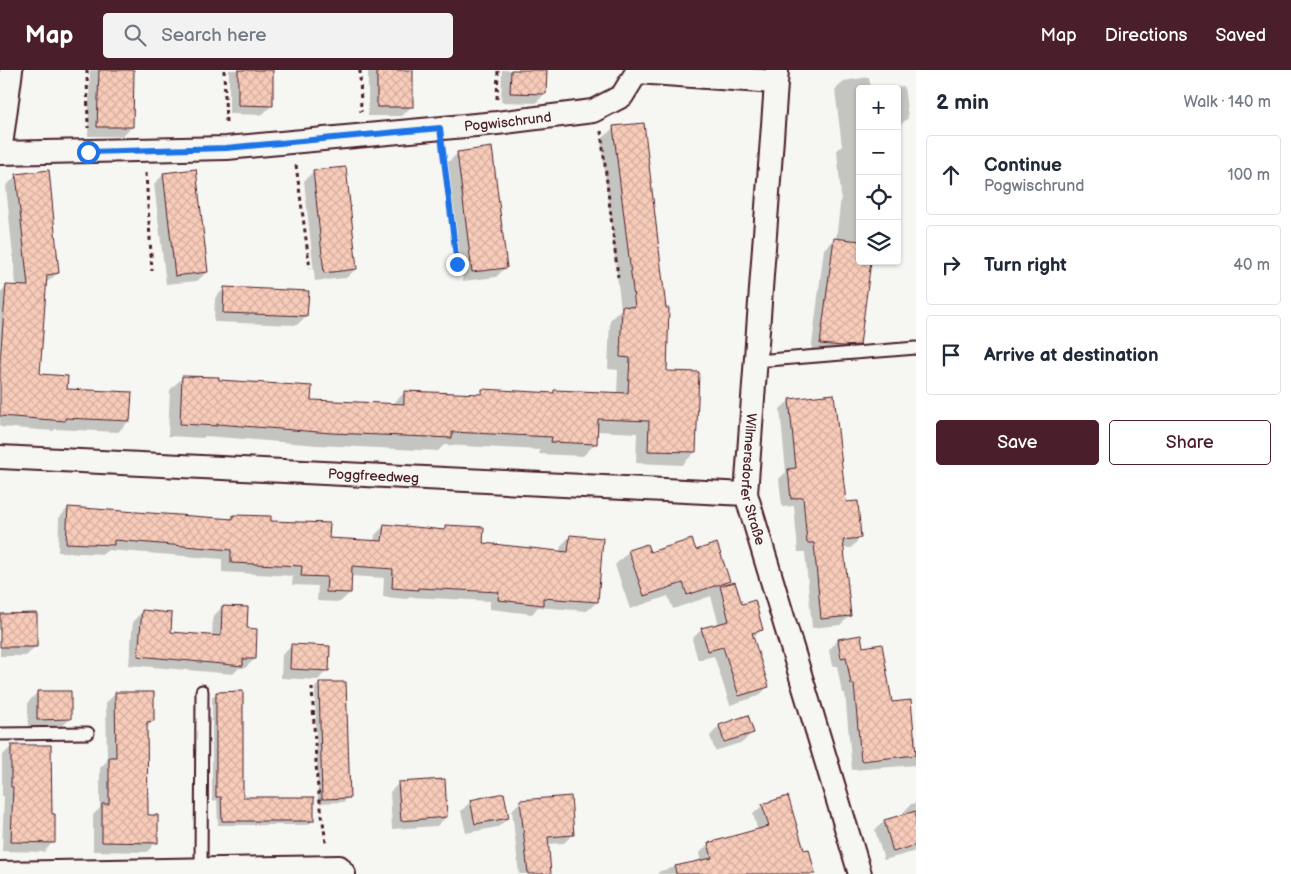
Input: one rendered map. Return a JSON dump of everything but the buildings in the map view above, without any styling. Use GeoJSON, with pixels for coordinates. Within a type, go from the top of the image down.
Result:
{"type":"FeatureCollection","features":[{"type":"Feature","properties":{"kind":"street","name":"Pogwischrund"},"geometry":{"type":"LineString","coordinates":[[11,70],[0,153],[226,148],[497,123],[593,111],[622,96],[638,71],[776,76]]}},
{"type":"Feature","properties":{"kind":"street","name":"Wilmersdorfer Straße"},"geometry":{"type":"LineString","coordinates":[[776,76],[746,494],[860,874]]}},
{"type":"Feature","properties":{"kind":"street","name":"Poggfreedweg"},"geometry":{"type":"LineString","coordinates":[[0,457],[746,494]]}},
{"type":"Feature","properties":{"kind":"street"},"geometry":{"type":"LineString","coordinates":[[0,873],[201,869],[337,871]]}},
{"type":"Feature","properties":{"kind":"lane"},"geometry":{"type":"LineString","coordinates":[[756,361],[916,348]]}},
{"type":"Feature","properties":{"kind":"lane"},"geometry":{"type":"LineString","coordinates":[[201,869],[202,691]]}},
{"type":"Feature","properties":{"kind":"lane"},"geometry":{"type":"LineString","coordinates":[[0,734],[88,733]]}},
{"type":"Feature","properties":{"kind":"path"},"geometry":{"type":"LineString","coordinates":[[87,70],[88,152]]}},
{"type":"Feature","properties":{"kind":"path"},"geometry":{"type":"LineString","coordinates":[[224,70],[226,148]]}},
{"type":"Feature","properties":{"kind":"path"},"geometry":{"type":"LineString","coordinates":[[360,70],[361,136]]}},
{"type":"Feature","properties":{"kind":"path"},"geometry":{"type":"LineString","coordinates":[[497,123],[498,70]]}},
{"type":"Feature","properties":{"kind":"path"},"geometry":{"type":"LineString","coordinates":[[599,107],[618,277]]}},
{"type":"Feature","properties":{"kind":"path"},"geometry":{"type":"LineString","coordinates":[[440,128],[457,264]]}},
{"type":"Feature","properties":{"kind":"path"},"geometry":{"type":"LineString","coordinates":[[293,142],[310,269]]}},
{"type":"Feature","properties":{"kind":"path"},"geometry":{"type":"LineString","coordinates":[[144,150],[152,271]]}},
{"type":"Feature","properties":{"kind":"path"},"geometry":{"type":"LineString","coordinates":[[312,687],[317,780],[337,871]]}},
{"type":"Feature","properties":{"kind":"route"},"geometry":{"type":"LineString","coordinates":[[88,152],[226,148],[440,128],[457,264]]}}]}
